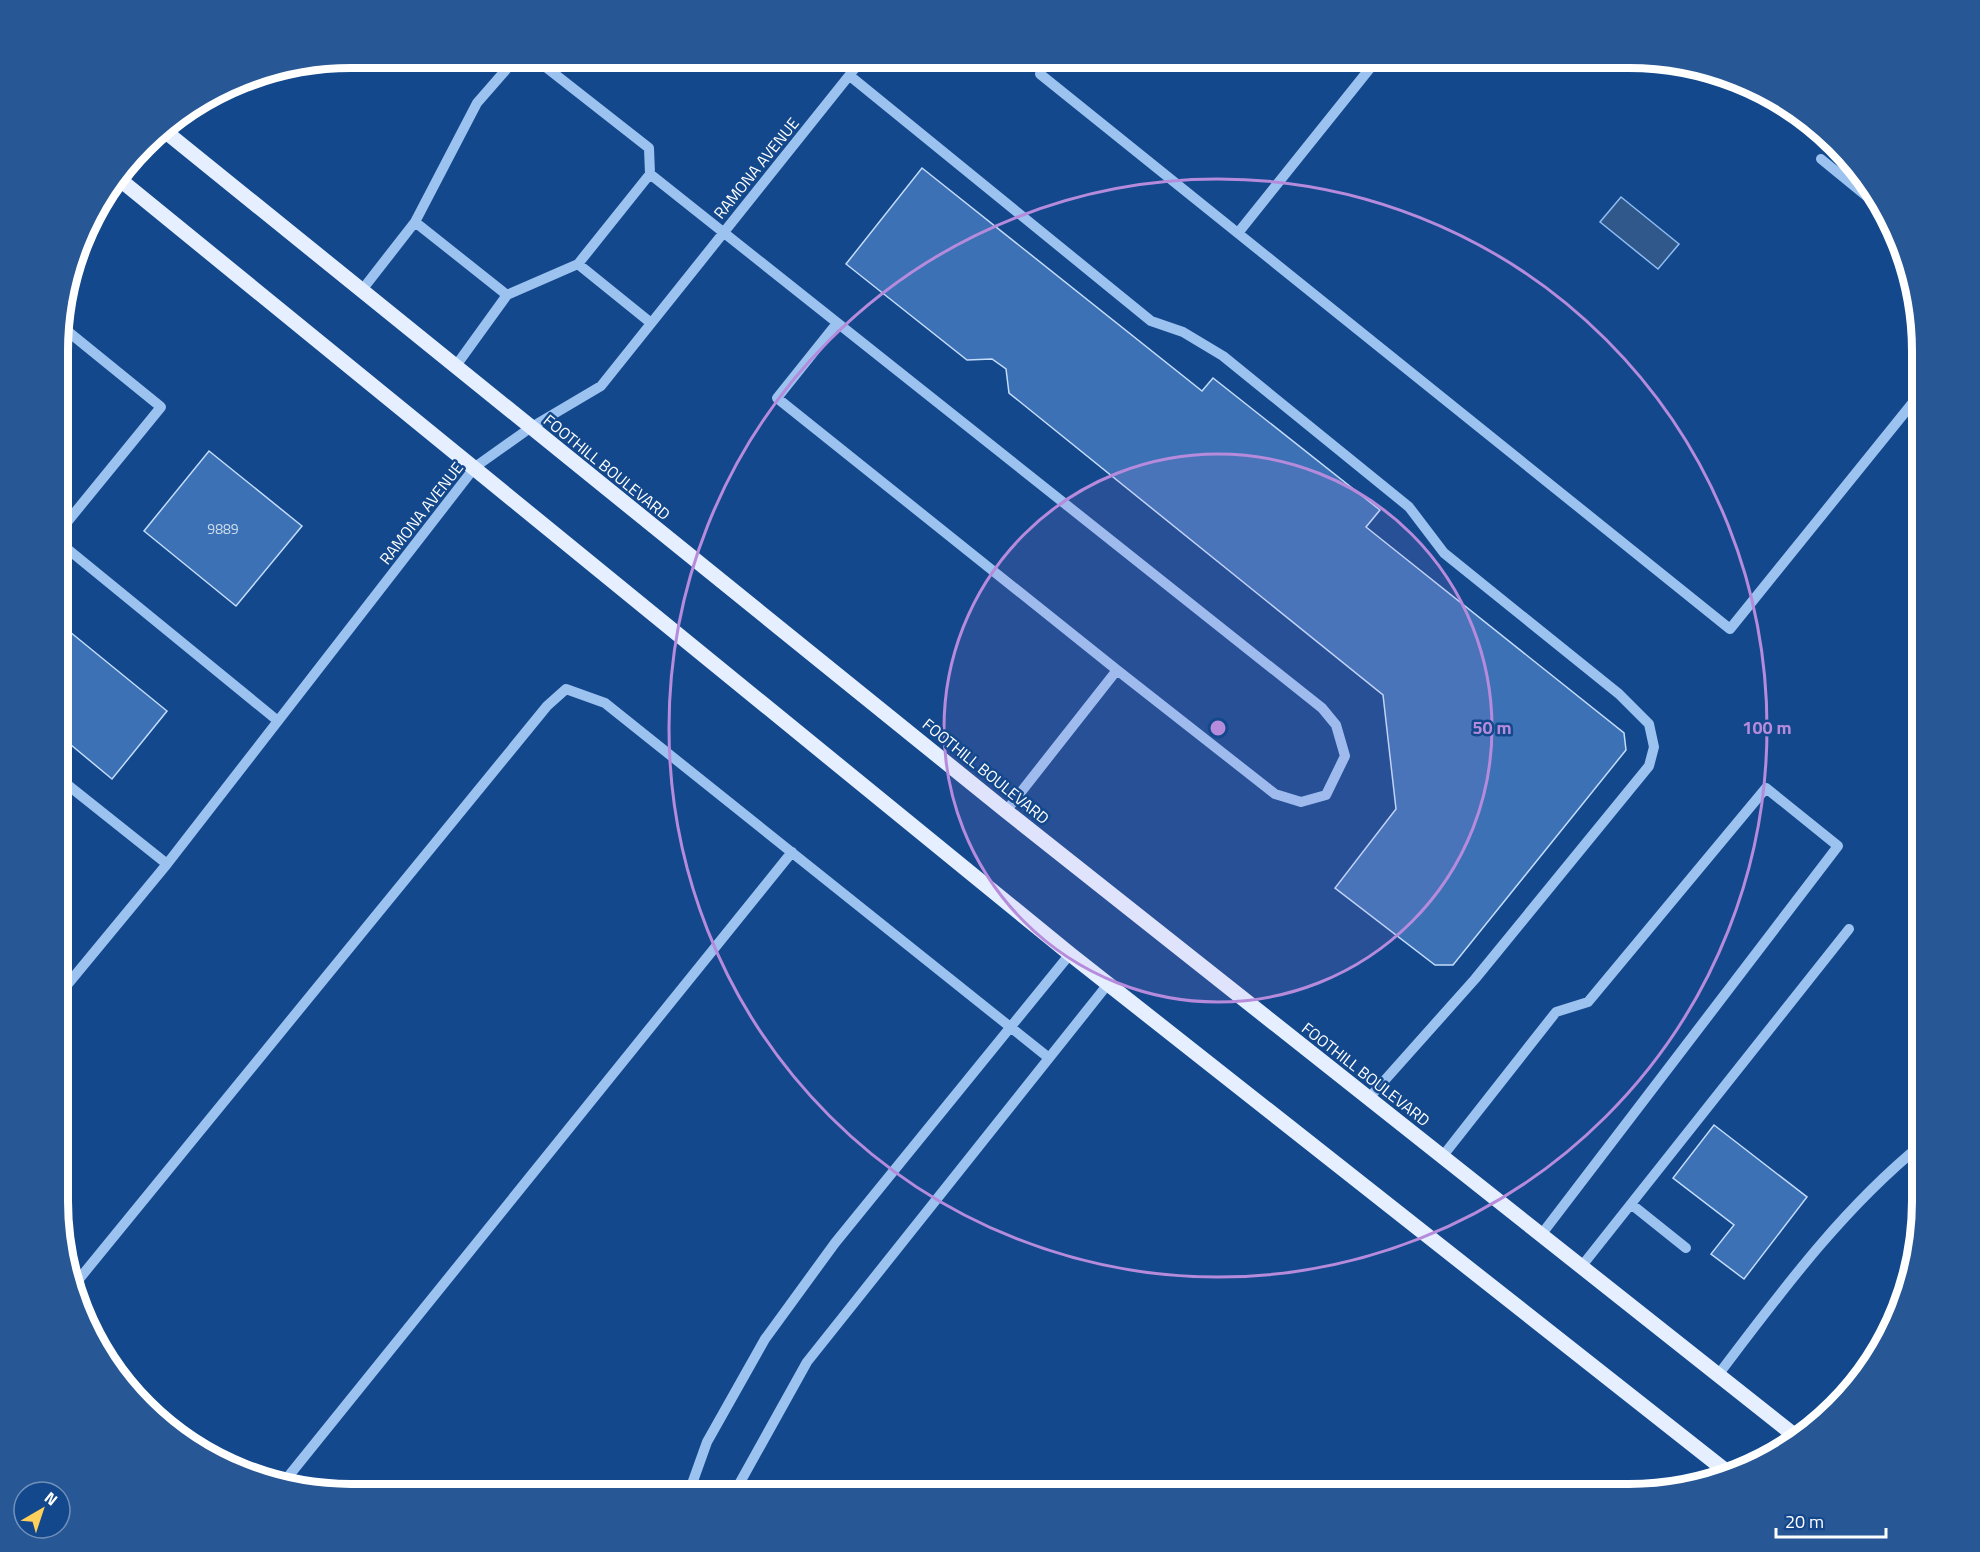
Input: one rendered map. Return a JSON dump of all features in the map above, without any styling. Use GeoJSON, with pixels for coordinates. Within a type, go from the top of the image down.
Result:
{"type":"FeatureCollection","features":[{"type":"Feature","properties":{"kind":"main road","name":"FOOTHILL BOULEVARD"},"geometry":{"type":"LineString","coordinates":[[169,134],[1006,811],[1792,1433]]}},
{"type":"Feature","properties":{"kind":"main road"},"geometry":{"type":"LineString","coordinates":[[123,182],[1070,954],[1722,1468]]}},
{"type":"Feature","properties":{"kind":"street"},"geometry":{"type":"LineString","coordinates":[[362,290],[415,222],[477,103],[507,68]]}},
{"type":"Feature","properties":{"kind":"street"},"geometry":{"type":"LineString","coordinates":[[455,367],[507,294],[578,264],[650,174],[649,148],[547,68]]}},
{"type":"Feature","properties":{"kind":"street","name":"RAMONA AVENUE"},"geometry":{"type":"LineString","coordinates":[[68,984],[167,864],[475,467],[530,428],[601,386],[855,68]]}},
{"type":"Feature","properties":{"kind":"street"},"geometry":{"type":"LineString","coordinates":[[1238,233],[1370,68]]}},
{"type":"Feature","properties":{"kind":"street"},"geometry":{"type":"LineString","coordinates":[[1040,74],[1730,628],[1912,404]]}},
{"type":"Feature","properties":{"kind":"street"},"geometry":{"type":"LineString","coordinates":[[849,76],[1151,321],[1183,332],[1223,356],[1359,465],[1409,507],[1444,553],[1619,694],[1649,724],[1654,747],[1649,766],[1475,979],[1368,1099]]}},
{"type":"Feature","properties":{"kind":"street"},"geometry":{"type":"LineString","coordinates":[[1821,159],[1868,197]]}},
{"type":"Feature","properties":{"kind":"street"},"geometry":{"type":"LineString","coordinates":[[650,174],[1322,708],[1336,725],[1346,756],[1326,795],[1301,802],[1275,794],[777,398],[837,323]]}},
{"type":"Feature","properties":{"kind":"street"},"geometry":{"type":"LineString","coordinates":[[415,222],[507,294]]}},
{"type":"Feature","properties":{"kind":"street"},"geometry":{"type":"LineString","coordinates":[[578,264],[651,323]]}},
{"type":"Feature","properties":{"kind":"street"},"geometry":{"type":"LineString","coordinates":[[68,332],[161,407],[68,521]]}},
{"type":"Feature","properties":{"kind":"street"},"geometry":{"type":"LineString","coordinates":[[68,549],[278,721]]}},
{"type":"Feature","properties":{"kind":"street"},"geometry":{"type":"LineString","coordinates":[[1006,811],[1117,670]]}},
{"type":"Feature","properties":{"kind":"street"},"geometry":{"type":"LineString","coordinates":[[79,1279],[547,706],[566,688],[605,702],[1048,1058]]}},
{"type":"Feature","properties":{"kind":"street"},"geometry":{"type":"LineString","coordinates":[[68,785],[167,864]]}},
{"type":"Feature","properties":{"kind":"street"},"geometry":{"type":"LineString","coordinates":[[1442,1157],[1556,1012],[1588,1002],[1766,788],[1838,846],[1541,1235]]}},
{"type":"Feature","properties":{"kind":"street"},"geometry":{"type":"LineString","coordinates":[[288,1477],[792,852]]}},
{"type":"Feature","properties":{"kind":"street"},"geometry":{"type":"LineString","coordinates":[[1581,1267],[1849,929]]}},
{"type":"Feature","properties":{"kind":"street"},"geometry":{"type":"LineString","coordinates":[[692,1484],[707,1442],[765,1340],[835,1243],[1070,954]]}},
{"type":"Feature","properties":{"kind":"street"},"geometry":{"type":"LineString","coordinates":[[739,1484],[807,1362],[1108,984]]}},
{"type":"Feature","properties":{"kind":"street"},"geometry":{"type":"LineString","coordinates":[[1718,1375],[1813,1250],[1912,1151]]}},
{"type":"Feature","properties":{"kind":"street"},"geometry":{"type":"LineString","coordinates":[[1631,1204],[1686,1248]]}},
{"type":"Feature","properties":{"kind":"water"},"geometry":{"type":"Polygon","coordinates":[[[1621,197],[1679,244],[1658,269],[1600,222],[1621,197]]]}},
{"type":"Feature","properties":{"kind":"building"},"geometry":{"type":"Polygon","coordinates":[[[922,168],[1202,391],[1213,378],[1380,510],[1366,527],[1624,733],[1626,750],[1453,965],[1435,965],[1335,888],[1396,809],[1383,695],[1009,393],[1006,369],[992,359],[967,360],[846,264],[922,168]]]}},
{"type":"Feature","properties":{"kind":"building"},"geometry":{"type":"Polygon","coordinates":[[[209,451],[302,526],[236,606],[144,531],[209,451]]]}},
{"type":"Feature","properties":{"kind":"building"},"geometry":{"type":"Polygon","coordinates":[[[68,630],[167,711],[112,779],[68,742],[68,630]]]}},
{"type":"Feature","properties":{"kind":"building"},"geometry":{"type":"Polygon","coordinates":[[[1714,1125],[1807,1197],[1744,1279],[1711,1254],[1734,1225],[1673,1178],[1714,1125]]]}}]}
